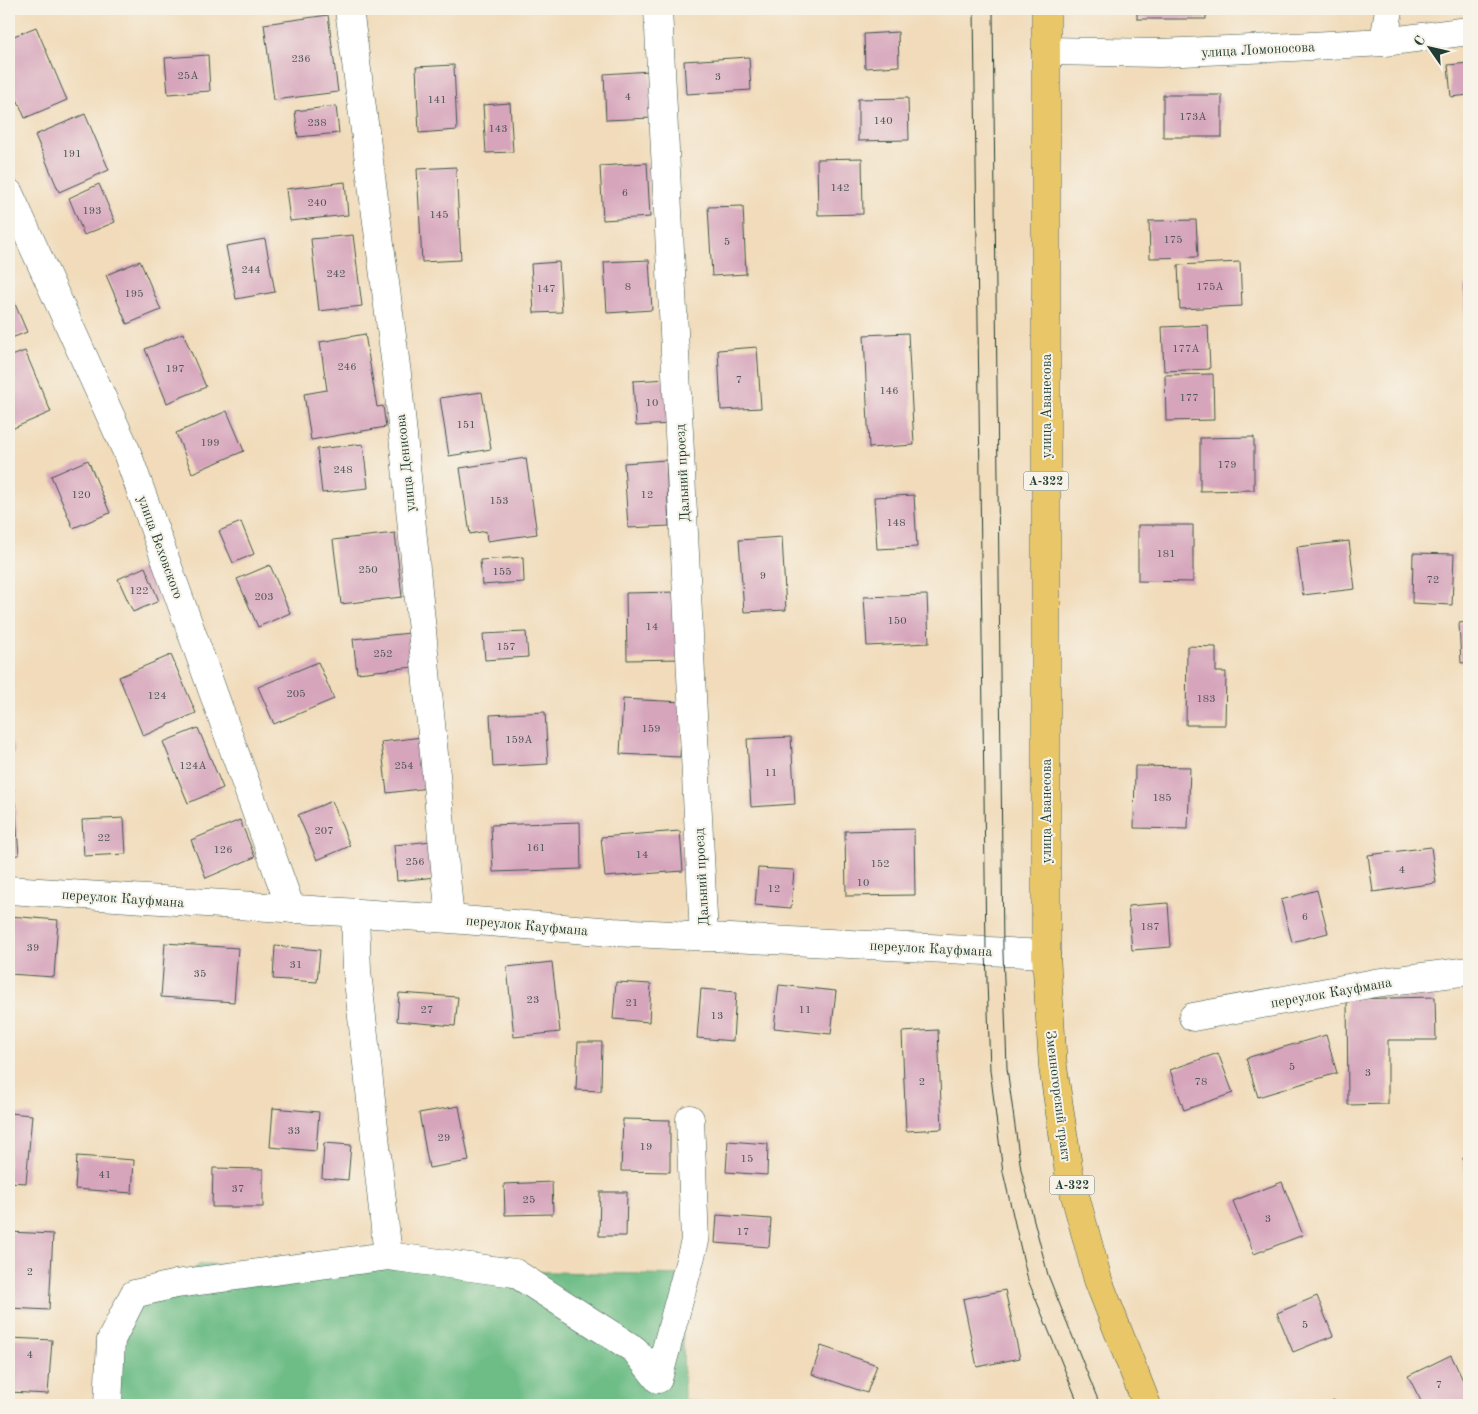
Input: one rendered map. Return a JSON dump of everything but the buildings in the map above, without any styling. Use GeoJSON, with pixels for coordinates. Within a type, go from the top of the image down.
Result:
{"type":"FeatureCollection","features":[{"type":"Feature","properties":{"kind":"highway","name":"улица Аванесова"},"geometry":{"type":"LineString","coordinates":[[1046,9],[1046,954]]}},
{"type":"Feature","properties":{"kind":"highway","name":"Змеиногорский тракт"},"geometry":{"type":"LineString","coordinates":[[1046,954],[1053,1067],[1069,1172],[1098,1280],[1148,1405]]}},
{"type":"Feature","properties":{"kind":"street","name":"улица Денисова"},"geometry":{"type":"LineString","coordinates":[[349,9],[396,374],[450,919]]}},
{"type":"Feature","properties":{"kind":"street","name":"Дальний проезд"},"geometry":{"type":"LineString","coordinates":[[658,9],[704,937]]}},
{"type":"Feature","properties":{"kind":"street"},"geometry":{"type":"LineString","coordinates":[[1384,42],[1389,9]]}},
{"type":"Feature","properties":{"kind":"street","name":"улица Ломоносова"},"geometry":{"type":"LineString","coordinates":[[1046,51],[1160,53],[1384,42],[1469,31]]}},
{"type":"Feature","properties":{"kind":"street","name":"улица Веховского"},"geometry":{"type":"LineString","coordinates":[[9,193],[126,450],[291,909]]}},
{"type":"Feature","properties":{"kind":"street","name":"переулок Кауфмана"},"geometry":{"type":"LineString","coordinates":[[9,890],[450,919],[613,932],[1046,954]]}},
{"type":"Feature","properties":{"kind":"street"},"geometry":{"type":"LineString","coordinates":[[355,913],[357,971],[388,1256]]}},
{"type":"Feature","properties":{"kind":"street","name":"переулок Кауфмана"},"geometry":{"type":"LineString","coordinates":[[1193,1017],[1375,983],[1469,971]]}},
{"type":"Feature","properties":{"kind":"street"},"geometry":{"type":"LineString","coordinates":[[108,1405],[111,1340],[134,1294],[176,1284],[388,1256],[515,1273],[636,1350],[658,1380],[695,1241],[690,1119]]}},
{"type":"Feature","properties":{"kind":"green space"},"geometry":{"type":"Polygon","coordinates":[[[201,1264],[682,1275],[684,1399],[715,1405],[99,1405],[96,1335],[201,1264]]]}},
{"type":"Feature","properties":{"kind":"tram line"},"geometry":{"type":"LineString","coordinates":[[974,9],[986,951],[990,1070],[1003,1172],[1028,1280],[1079,1405]]}},
{"type":"Feature","properties":{"kind":"tram line"},"geometry":{"type":"LineString","coordinates":[[993,9],[1003,952],[1007,1068],[1021,1170],[1048,1275],[1100,1405]]}}]}
